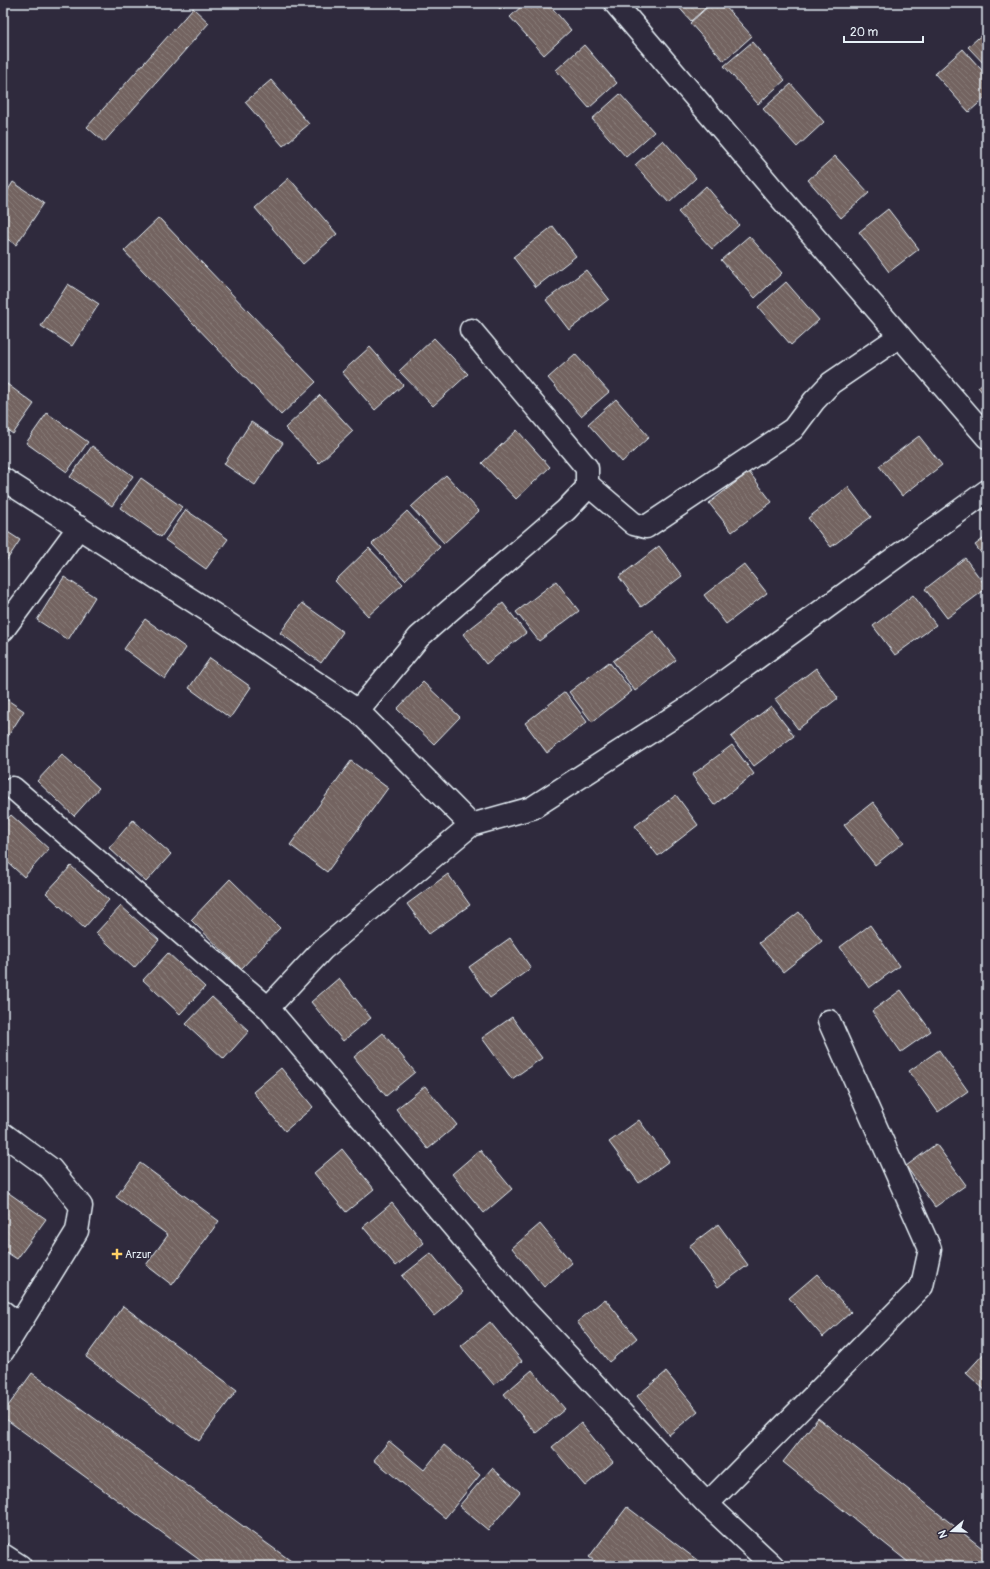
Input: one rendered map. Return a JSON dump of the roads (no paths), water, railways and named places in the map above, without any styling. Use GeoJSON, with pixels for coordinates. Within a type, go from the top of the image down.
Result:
{"type":"FeatureCollection","features":[{"type":"Feature","properties":{"kind":"street"},"geometry":{"type":"LineString","coordinates":[[615,3],[987,437]]}},
{"type":"Feature","properties":{"kind":"street"},"geometry":{"type":"LineString","coordinates":[[358,711],[419,637],[566,510],[587,488],[587,468],[471,330]]}},
{"type":"Feature","properties":{"kind":"street"},"geometry":{"type":"LineString","coordinates":[[587,484],[634,524],[646,527],[793,429],[814,401],[831,383],[900,336]]}},
{"type":"Feature","properties":{"kind":"street"},"geometry":{"type":"LineString","coordinates":[[3,479],[218,617],[358,711],[471,825]]}},
{"type":"Feature","properties":{"kind":"street"},"geometry":{"type":"LineString","coordinates":[[268,1008],[323,949],[471,825],[532,808],[676,715],[987,491]]}},
{"type":"Feature","properties":{"kind":"street"},"geometry":{"type":"LineString","coordinates":[[3,630],[79,527]]}},
{"type":"Feature","properties":{"kind":"street"},"geometry":{"type":"LineString","coordinates":[[13,788],[268,1008],[519,1304],[707,1504],[773,1566]]}},
{"type":"Feature","properties":{"kind":"street"},"geometry":{"type":"LineString","coordinates":[[707,1504],[922,1286],[930,1249],[829,1021]]}},
{"type":"Feature","properties":{"kind":"street"},"geometry":{"type":"LineString","coordinates":[[3,1134],[52,1169],[81,1206],[77,1231],[11,1318],[3,1351]]}},
{"type":"Feature","properties":{"kind":"street"},"geometry":{"type":"LineString","coordinates":[[3,1554],[20,1566]]}},
{"type":"Feature","properties":{"kind":"place","name":"Arzur"},"geometry":{"type":"Point","coordinates":[117,1254]}}]}
